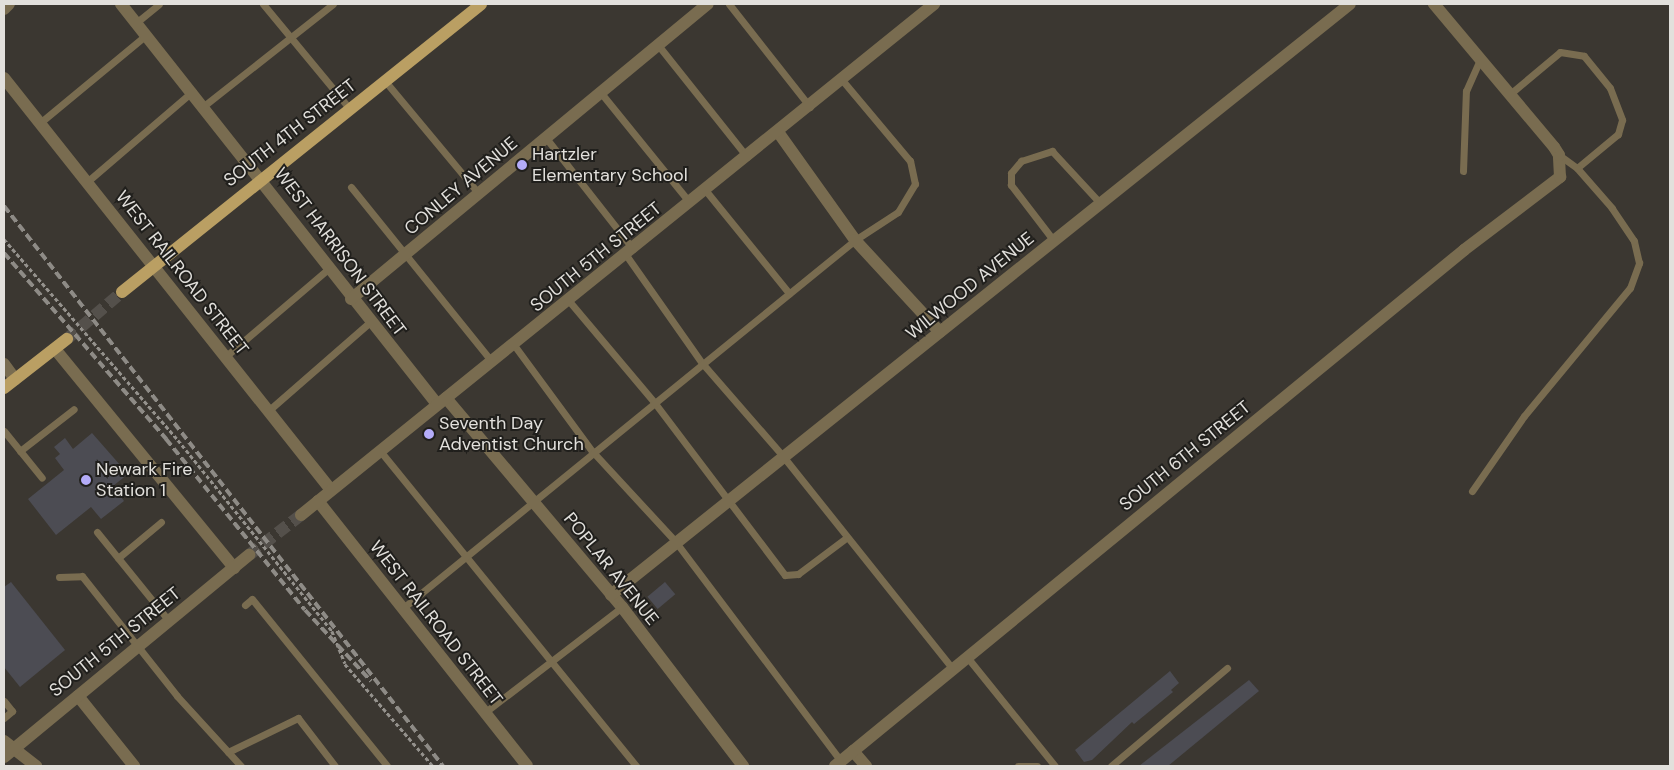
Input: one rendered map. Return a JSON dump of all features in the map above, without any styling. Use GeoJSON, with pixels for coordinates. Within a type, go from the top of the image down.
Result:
{"type":"FeatureCollection","features":[{"type":"Feature","properties":{"kind":"main road","name":"SOUTH 4TH STREET"},"geometry":{"type":"LineString","coordinates":[[122,292],[153,265],[480,4]]}},
{"type":"Feature","properties":{"kind":"main road"},"geometry":{"type":"LineString","coordinates":[[4,388],[68,339]]}},
{"type":"Feature","properties":{"kind":"street"},"geometry":{"type":"LineString","coordinates":[[4,9],[10,4]]}},
{"type":"Feature","properties":{"kind":"street","name":"WEST HARRISON STREET"},"geometry":{"type":"LineString","coordinates":[[122,4],[194,91],[262,178],[328,269],[370,322],[442,401]]}},
{"type":"Feature","properties":{"kind":"street","name":"CONLEY AVENUE"},"geometry":{"type":"LineString","coordinates":[[352,299],[708,4]]}},
{"type":"Feature","properties":{"kind":"street","name":"SOUTH 5TH STREET"},"geometry":{"type":"LineString","coordinates":[[301,515],[690,204],[934,4]]}},
{"type":"Feature","properties":{"kind":"street","name":"WILWOOD AVENUE"},"geometry":{"type":"LineString","coordinates":[[611,595],[782,455],[940,332],[1350,4]]}},
{"type":"Feature","properties":{"kind":"street"},"geometry":{"type":"LineString","coordinates":[[1434,4],[1559,155]]}},
{"type":"Feature","properties":{"kind":"street","name":"WEST RAILROAD STREET"},"geometry":{"type":"LineString","coordinates":[[4,78],[88,181],[225,357],[332,490]]}},
{"type":"Feature","properties":{"kind":"street"},"geometry":{"type":"LineString","coordinates":[[778,132],[855,240],[940,332]]}},
{"type":"Feature","properties":{"kind":"street","name":"SOUTH 6TH STREET"},"geometry":{"type":"LineString","coordinates":[[838,764],[1464,250],[1560,176],[1559,155]]}},
{"type":"Feature","properties":{"kind":"street"},"geometry":{"type":"LineString","coordinates":[[55,349],[234,568]]}},
{"type":"Feature","properties":{"kind":"street"},"geometry":{"type":"LineString","coordinates":[[4,364],[15,379]]}},
{"type":"Feature","properties":{"kind":"street","name":"POPLAR AVENUE"},"geometry":{"type":"LineString","coordinates":[[442,401],[532,500],[622,607],[743,766]]}},
{"type":"Feature","properties":{"kind":"street","name":"WEST RAILROAD STREET"},"geometry":{"type":"LineString","coordinates":[[318,501],[527,766]]}},
{"type":"Feature","properties":{"kind":"street","name":"SOUTH 5TH STREET"},"geometry":{"type":"LineString","coordinates":[[4,757],[249,555]]}},
{"type":"Feature","properties":{"kind":"street"},"geometry":{"type":"LineString","coordinates":[[78,696],[134,766]]}},
{"type":"Feature","properties":{"kind":"street"},"geometry":{"type":"LineString","coordinates":[[4,741],[36,766]]}},
{"type":"Feature","properties":{"kind":"street"},"geometry":{"type":"LineString","coordinates":[[853,751],[866,766]]}},
{"type":"Feature","properties":{"kind":"lane"},"geometry":{"type":"LineString","coordinates":[[137,22],[159,4]]}},
{"type":"Feature","properties":{"kind":"lane"},"geometry":{"type":"LineString","coordinates":[[263,4],[350,109]]}},
{"type":"Feature","properties":{"kind":"lane"},"geometry":{"type":"LineString","coordinates":[[205,105],[333,4]]}},
{"type":"Feature","properties":{"kind":"lane"},"geometry":{"type":"LineString","coordinates":[[729,4],[810,107]]}},
{"type":"Feature","properties":{"kind":"lane"},"geometry":{"type":"LineString","coordinates":[[41,122],[146,35]]}},
{"type":"Feature","properties":{"kind":"lane"},"geometry":{"type":"LineString","coordinates":[[658,46],[748,157]]}},
{"type":"Feature","properties":{"kind":"lane"},"geometry":{"type":"LineString","coordinates":[[1510,94],[1560,52],[1584,56],[1610,88],[1622,120],[1618,134],[1577,168]]}},
{"type":"Feature","properties":{"kind":"lane"},"geometry":{"type":"LineString","coordinates":[[1464,171],[1466,91],[1480,60]]}},
{"type":"Feature","properties":{"kind":"lane"},"geometry":{"type":"LineString","coordinates":[[385,80],[478,194]]}},
{"type":"Feature","properties":{"kind":"lane"},"geometry":{"type":"LineString","coordinates":[[403,608],[592,451],[855,240],[898,212],[912,191],[915,175],[910,161],[842,80]]}},
{"type":"Feature","properties":{"kind":"lane"},"geometry":{"type":"LineString","coordinates":[[88,181],[194,91]]}},
{"type":"Feature","properties":{"kind":"lane"},"geometry":{"type":"LineString","coordinates":[[601,92],[690,204]]}},
{"type":"Feature","properties":{"kind":"lane"},"geometry":{"type":"LineString","coordinates":[[546,138],[630,252],[702,363],[782,455],[846,538],[953,669]]}},
{"type":"Feature","properties":{"kind":"lane"},"geometry":{"type":"LineString","coordinates":[[1054,240],[1011,186],[1011,173],[1021,161],[1052,151],[1100,203]]}},
{"type":"Feature","properties":{"kind":"lane"},"geometry":{"type":"LineString","coordinates":[[1472,491],[1524,416],[1630,288],[1639,262],[1634,241],[1612,208],[1577,168],[1559,155]]}},
{"type":"Feature","properties":{"kind":"lane"},"geometry":{"type":"LineString","coordinates":[[351,187],[492,362]]}},
{"type":"Feature","properties":{"kind":"lane"},"geometry":{"type":"LineString","coordinates":[[706,191],[789,293]]}},
{"type":"Feature","properties":{"kind":"lane"},"geometry":{"type":"LineString","coordinates":[[225,357],[328,269]]}},
{"type":"Feature","properties":{"kind":"lane"},"geometry":{"type":"LineString","coordinates":[[569,301],[654,402],[785,575],[798,574],[846,538]]}},
{"type":"Feature","properties":{"kind":"lane"},"geometry":{"type":"LineString","coordinates":[[268,411],[370,322]]}},
{"type":"Feature","properties":{"kind":"lane"},"geometry":{"type":"LineString","coordinates":[[514,345],[592,451],[675,542],[838,764]]}},
{"type":"Feature","properties":{"kind":"lane"},"geometry":{"type":"LineString","coordinates":[[20,451],[74,409]]}},
{"type":"Feature","properties":{"kind":"lane"},"geometry":{"type":"LineString","coordinates":[[4,430],[42,478]]}},
{"type":"Feature","properties":{"kind":"lane"},"geometry":{"type":"LineString","coordinates":[[381,452],[467,555],[636,766]]}},
{"type":"Feature","properties":{"kind":"lane"},"geometry":{"type":"LineString","coordinates":[[118,558],[161,522]]}},
{"type":"Feature","properties":{"kind":"lane"},"geometry":{"type":"LineString","coordinates":[[97,532],[169,621]]}},
{"type":"Feature","properties":{"kind":"lane"},"geometry":{"type":"LineString","coordinates":[[59,577],[82,576],[137,647],[241,766]]}},
{"type":"Feature","properties":{"kind":"lane"},"geometry":{"type":"LineString","coordinates":[[245,605],[252,599],[386,766]]}},
{"type":"Feature","properties":{"kind":"lane"},"geometry":{"type":"LineString","coordinates":[[484,713],[551,659],[622,607]]}},
{"type":"Feature","properties":{"kind":"lane"},"geometry":{"type":"LineString","coordinates":[[967,657],[1055,766]]}},
{"type":"Feature","properties":{"kind":"lane"},"geometry":{"type":"LineString","coordinates":[[1111,766],[1227,668]]}},
{"type":"Feature","properties":{"kind":"lane"},"geometry":{"type":"LineString","coordinates":[[4,701],[12,711],[4,718]]}},
{"type":"Feature","properties":{"kind":"lane"},"geometry":{"type":"LineString","coordinates":[[228,752],[298,718],[335,766]]}},
{"type":"Feature","properties":{"kind":"lane"},"geometry":{"type":"LineString","coordinates":[[1018,766],[1036,766]]}},
{"type":"Feature","properties":{"kind":"path"},"geometry":{"type":"LineString","coordinates":[[4,239],[178,440],[332,631],[345,664],[433,766]]}},
{"type":"Feature","properties":{"kind":"building","name":"Newark Fire Station 1"},"geometry":{"type":"Polygon","coordinates":[[[92,433],[128,474],[113,486],[124,501],[101,519],[91,507],[56,535],[28,499],[64,470],[55,458],[60,454],[54,447],[65,438],[73,449],[92,433]]]}},
{"type":"Feature","properties":{"kind":"building"},"geometry":{"type":"Polygon","coordinates":[[[11,582],[65,650],[20,687],[4,667],[4,587],[11,582]]]}},
{"type":"Feature","properties":{"kind":"building"},"geometry":{"type":"Polygon","coordinates":[[[665,582],[675,594],[658,609],[647,597],[665,582]]]}},
{"type":"Feature","properties":{"kind":"building"},"geometry":{"type":"Polygon","coordinates":[[[1170,671],[1179,683],[1171,690],[1173,692],[1134,724],[1132,722],[1092,760],[1084,762],[1075,750],[1170,671]]]}},
{"type":"Feature","properties":{"kind":"building"},"geometry":{"type":"Polygon","coordinates":[[[1249,680],[1259,691],[1168,766],[1139,766],[1249,680]]]}},
{"type":"Feature","properties":{"kind":"tunnel"},"geometry":{"type":"LineString","coordinates":[[67,339],[122,292]]}},
{"type":"Feature","properties":{"kind":"tunnel"},"geometry":{"type":"LineString","coordinates":[[249,555],[301,515]]}},
{"type":"Feature","properties":{"kind":"railway"},"geometry":{"type":"LineString","coordinates":[[4,206],[443,766]]}},
{"type":"Feature","properties":{"kind":"railway"},"geometry":{"type":"LineString","coordinates":[[4,253],[166,439],[305,610],[371,681]]}},
{"type":"Feature","properties":{"kind":"place","name":"Hartzler Elementary School"},"geometry":{"type":"Point","coordinates":[522,165]}},
{"type":"Feature","properties":{"kind":"place","name":"Seventh Day Adventist Church"},"geometry":{"type":"Point","coordinates":[429,434]}},
{"type":"Feature","properties":{"kind":"place","name":"Newark Fire Station 1"},"geometry":{"type":"Point","coordinates":[86,480]}}]}
